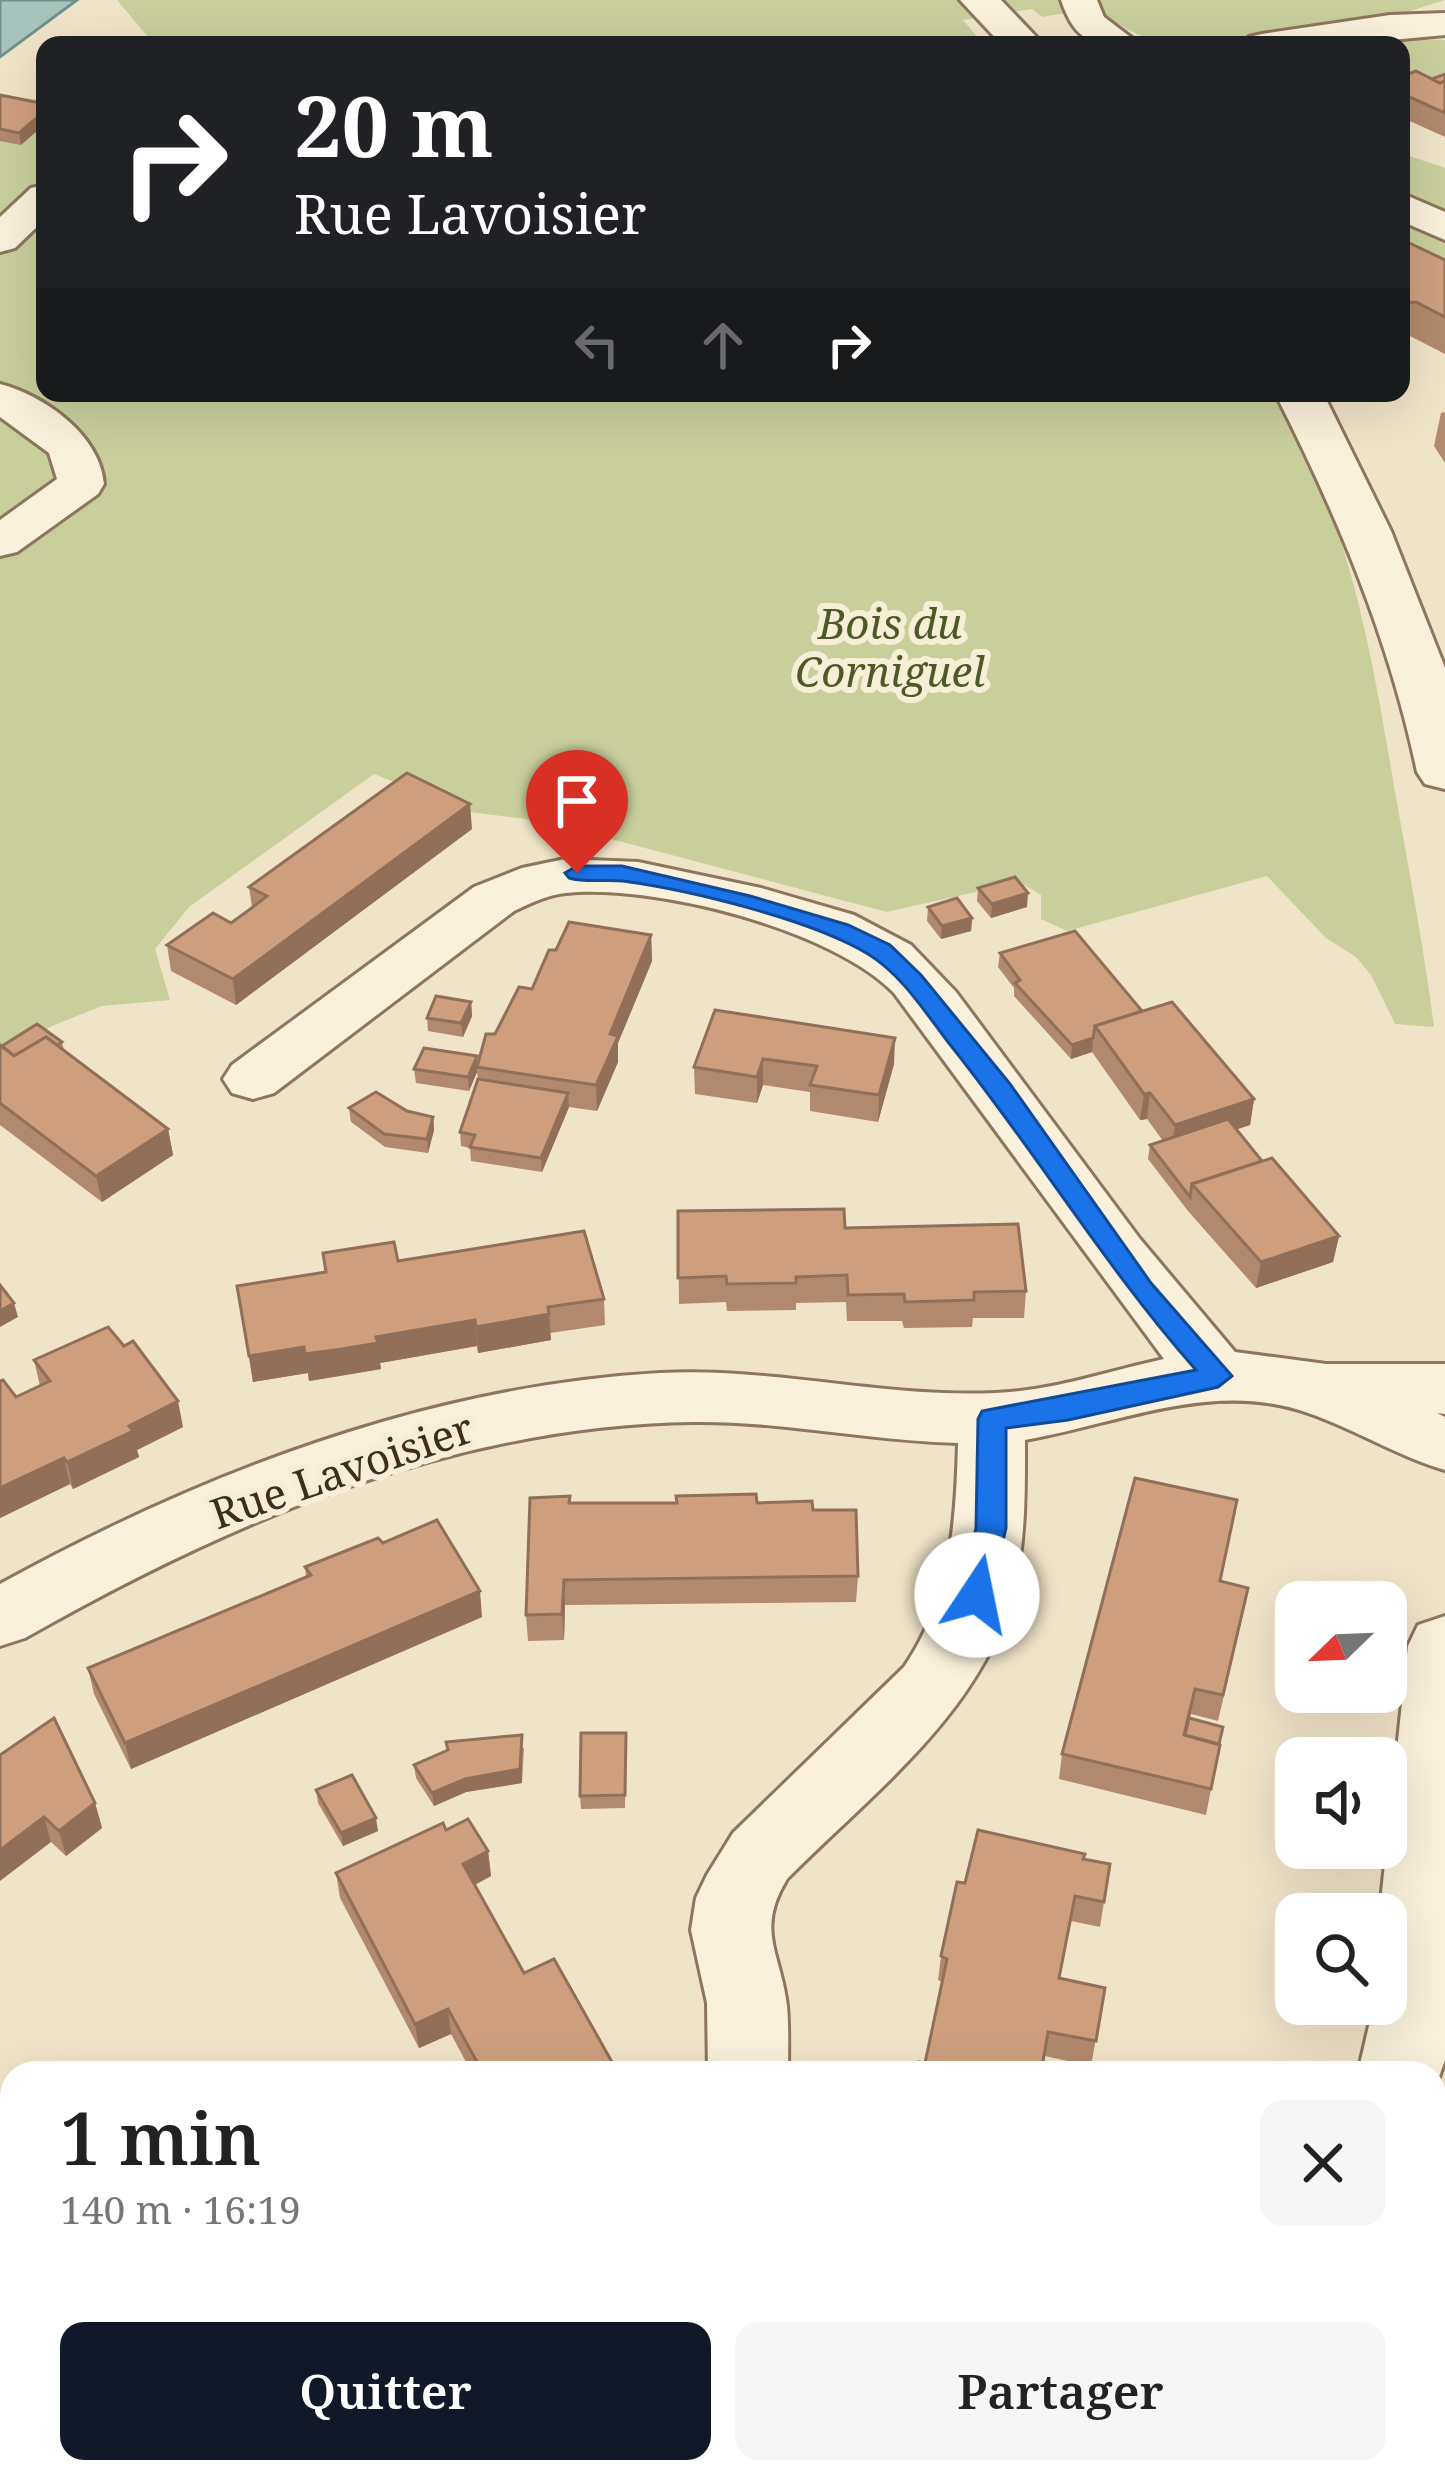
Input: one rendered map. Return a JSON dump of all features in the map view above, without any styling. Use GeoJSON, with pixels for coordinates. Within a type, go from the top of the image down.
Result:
{"type":"FeatureCollection","features":[{"type":"Feature","properties":{"kind":"street"},"geometry":{"type":"LineString","coordinates":[[979,0],[1015,36]]}},
{"type":"Feature","properties":{"kind":"street"},"geometry":{"type":"LineString","coordinates":[[1323,36],[1445,24]]}},
{"type":"Feature","properties":{"kind":"street"},"geometry":{"type":"LineString","coordinates":[[0,239],[36,205]]}},
{"type":"Feature","properties":{"kind":"street"},"geometry":{"type":"LineString","coordinates":[[1410,210],[1445,228]]}},
{"type":"Feature","properties":{"kind":"street"},"geometry":{"type":"LineString","coordinates":[[0,398],[69,448],[82,473],[81,484],[0,542]]}},
{"type":"Feature","properties":{"kind":"street"},"geometry":{"type":"LineString","coordinates":[[1304,402],[1348,487],[1399,608],[1445,772]]}},
{"type":"Feature","properties":{"kind":"street"},"geometry":{"type":"LineString","coordinates":[[253,1079],[494,899],[536,880],[577,873],[622,874],[839,930],[881,950],[913,980],[1001,1090],[1141,1290],[1218,1376]]}},
{"type":"Feature","properties":{"kind":"street","name":"Rue Lavoisier"},"geometry":{"type":"LineString","coordinates":[[0,1618],[65,1580],[239,1502],[386,1448],[486,1421],[662,1397],[992,1419],[1068,1409],[1218,1376],[1312,1387],[1445,1389]]}},
{"type":"Feature","properties":{"kind":"street","name":"Rue Lavoisier"},"geometry":{"type":"LineString","coordinates":[[1312,1387],[1445,1444]]}},
{"type":"Feature","properties":{"kind":"street"},"geometry":{"type":"LineString","coordinates":[[748,2061],[747,2003],[730,1930],[734,1898],[760,1856],[930,1688],[958,1646],[977,1595],[991,1528],[992,1419]]}},
{"type":"Feature","properties":{"kind":"street"},"geometry":{"type":"LineString","coordinates":[[1403,2061],[1433,1948],[1426,1849],[1445,1646]]}},
{"type":"Feature","properties":{"kind":"green space"},"geometry":{"type":"Polygon","coordinates":[[[117,0],[1445,0],[1373,23],[1386,36],[1141,36],[1097,8],[1042,17],[1032,9],[963,20],[976,36],[147,36],[117,0]]]}},
{"type":"Feature","properties":{"kind":"green space"},"geometry":{"type":"Polygon","coordinates":[[[1410,39],[1445,40],[1445,82],[1410,87],[1410,39]]]}},
{"type":"Feature","properties":{"kind":"green space","name":"Bois du Corniguel"},"geometry":{"type":"Polygon","coordinates":[[[0,94],[36,100],[36,402],[1279,402],[1300,439],[1339,536],[1366,637],[1434,1027],[1395,1024],[1371,975],[1356,957],[1326,938],[1267,876],[1067,931],[1041,919],[1041,895],[1019,882],[887,912],[543,821],[469,812],[374,774],[189,907],[155,949],[170,1000],[102,1006],[52,1026],[0,1057],[0,94]]]}},
{"type":"Feature","properties":{"kind":"green space"},"geometry":{"type":"Polygon","coordinates":[[[1410,156],[1445,168],[1445,278],[1410,260],[1410,156]]]}},
{"type":"Feature","properties":{"kind":"water"},"geometry":{"type":"Polygon","coordinates":[[[0,0],[77,0],[0,57],[0,0]]]}},
{"type":"Feature","properties":{"kind":"building"},"geometry":{"type":"Polygon","coordinates":[[[1416,71],[1445,81],[1445,113],[1410,97],[1410,73],[1416,71]]]}},
{"type":"Feature","properties":{"kind":"building"},"geometry":{"type":"Polygon","coordinates":[[[0,95],[36,102],[36,119],[19,133],[0,129],[0,95]]]}},
{"type":"Feature","properties":{"kind":"building"},"geometry":{"type":"Polygon","coordinates":[[[1410,243],[1445,260],[1445,317],[1410,302],[1410,243]]]}},
{"type":"Feature","properties":{"kind":"building"},"geometry":{"type":"Polygon","coordinates":[[[407,773],[470,804],[233,979],[167,945],[213,913],[231,923],[267,896],[249,887],[407,773]]]}},
{"type":"Feature","properties":{"kind":"building"},"geometry":{"type":"Polygon","coordinates":[[[1015,877],[1028,893],[992,904],[978,888],[1015,877]]]}},
{"type":"Feature","properties":{"kind":"building"},"geometry":{"type":"Polygon","coordinates":[[[957,898],[972,918],[942,926],[928,907],[957,898]]]}},
{"type":"Feature","properties":{"kind":"building"},"geometry":{"type":"Polygon","coordinates":[[[569,922],[651,935],[610,1034],[618,1036],[596,1085],[477,1067],[486,1034],[495,1034],[519,987],[532,989],[549,950],[556,950],[569,922]]]}},
{"type":"Feature","properties":{"kind":"building"},"geometry":{"type":"Polygon","coordinates":[[[1075,931],[1142,1011],[1095,1026],[1093,1038],[1072,1045],[1015,983],[1020,980],[1000,953],[1075,931]]]}},
{"type":"Feature","properties":{"kind":"building"},"geometry":{"type":"Polygon","coordinates":[[[436,996],[471,1002],[461,1023],[427,1018],[436,996]]]}},
{"type":"Feature","properties":{"kind":"building"},"geometry":{"type":"Polygon","coordinates":[[[1172,1002],[1254,1099],[1175,1125],[1150,1093],[1144,1094],[1095,1026],[1172,1002]]]}},
{"type":"Feature","properties":{"kind":"building"},"geometry":{"type":"Polygon","coordinates":[[[715,1010],[895,1038],[879,1095],[810,1085],[817,1066],[763,1059],[757,1077],[694,1067],[715,1010]]]}},
{"type":"Feature","properties":{"kind":"building"},"geometry":{"type":"Polygon","coordinates":[[[37,1024],[62,1042],[57,1045],[46,1037],[14,1056],[2,1046],[37,1024]]]}},
{"type":"Feature","properties":{"kind":"building"},"geometry":{"type":"Polygon","coordinates":[[[46,1037],[168,1129],[96,1176],[0,1103],[0,1045],[14,1056],[46,1037]]]}},
{"type":"Feature","properties":{"kind":"building"},"geometry":{"type":"Polygon","coordinates":[[[424,1048],[477,1056],[468,1077],[414,1069],[424,1048]]]}},
{"type":"Feature","properties":{"kind":"building"},"geometry":{"type":"Polygon","coordinates":[[[478,1079],[568,1093],[541,1158],[470,1147],[475,1135],[460,1132],[478,1079]]]}},
{"type":"Feature","properties":{"kind":"building"},"geometry":{"type":"Polygon","coordinates":[[[376,1092],[407,1111],[433,1117],[427,1139],[384,1134],[349,1108],[376,1092]]]}},
{"type":"Feature","properties":{"kind":"building"},"geometry":{"type":"Polygon","coordinates":[[[1228,1119],[1262,1161],[1192,1184],[1190,1197],[1150,1145],[1228,1119]]]}},
{"type":"Feature","properties":{"kind":"building"},"geometry":{"type":"Polygon","coordinates":[[[1272,1158],[1339,1236],[1261,1262],[1192,1184],[1272,1158]]]}},
{"type":"Feature","properties":{"kind":"building"},"geometry":{"type":"Polygon","coordinates":[[[844,1209],[845,1228],[1018,1224],[1026,1291],[974,1292],[974,1300],[905,1302],[904,1294],[848,1295],[847,1275],[796,1277],[796,1283],[727,1284],[726,1276],[678,1278],[678,1211],[844,1209]]]}},
{"type":"Feature","properties":{"kind":"building"},"geometry":{"type":"Polygon","coordinates":[[[584,1231],[604,1299],[548,1307],[549,1314],[476,1327],[475,1320],[376,1337],[378,1343],[342,1349],[305,1354],[304,1347],[249,1356],[237,1286],[326,1272],[323,1253],[394,1242],[398,1261],[584,1231]]]}},
{"type":"Feature","properties":{"kind":"building"},"geometry":{"type":"Polygon","coordinates":[[[0,1285],[14,1303],[0,1311],[0,1285]]]}},
{"type":"Feature","properties":{"kind":"building"},"geometry":{"type":"Polygon","coordinates":[[[108,1327],[124,1346],[133,1341],[178,1401],[129,1426],[133,1431],[0,1488],[0,1381],[16,1397],[50,1381],[34,1360],[108,1327]]]}},
{"type":"Feature","properties":{"kind":"building"},"geometry":{"type":"Polygon","coordinates":[[[1135,1478],[1237,1500],[1220,1581],[1248,1588],[1223,1695],[1195,1689],[1184,1735],[1220,1745],[1211,1789],[1062,1754],[1135,1478]]]}},
{"type":"Feature","properties":{"kind":"building"},"geometry":{"type":"Polygon","coordinates":[[[756,1494],[757,1503],[812,1501],[813,1510],[856,1510],[858,1576],[564,1580],[562,1614],[526,1615],[530,1498],[570,1496],[569,1503],[677,1503],[676,1496],[756,1494]]]}},
{"type":"Feature","properties":{"kind":"building"},"geometry":{"type":"Polygon","coordinates":[[[437,1520],[480,1591],[125,1743],[88,1668],[311,1575],[305,1567],[437,1520]]]}},
{"type":"Feature","properties":{"kind":"building"},"geometry":{"type":"Polygon","coordinates":[[[54,1718],[95,1803],[59,1831],[44,1817],[0,1850],[0,1755],[54,1718]]]}},
{"type":"Feature","properties":{"kind":"building"},"geometry":{"type":"Polygon","coordinates":[[[1189,1718],[1223,1727],[1219,1744],[1185,1735],[1189,1718]]]}},
{"type":"Feature","properties":{"kind":"building"},"geometry":{"type":"Polygon","coordinates":[[[581,1733],[626,1733],[625,1795],[580,1796],[581,1733]]]}},
{"type":"Feature","properties":{"kind":"building"},"geometry":{"type":"Polygon","coordinates":[[[522,1735],[520,1769],[465,1779],[432,1793],[414,1765],[448,1750],[446,1742],[522,1735]]]}},
{"type":"Feature","properties":{"kind":"building"},"geometry":{"type":"Polygon","coordinates":[[[352,1775],[376,1818],[341,1833],[316,1790],[352,1775]]]}},
{"type":"Feature","properties":{"kind":"building"},"geometry":{"type":"Polygon","coordinates":[[[468,1819],[488,1851],[463,1864],[524,1973],[554,1959],[611,2061],[476,2061],[448,2009],[415,2024],[336,1873],[443,1823],[446,1830],[468,1819]]]}},
{"type":"Feature","properties":{"kind":"building"},"geometry":{"type":"Polygon","coordinates":[[[978,1830],[1110,1864],[1104,1902],[1075,1896],[1059,1978],[1105,1988],[1096,2041],[1048,2032],[1043,2061],[925,2061],[957,1882],[965,1883],[978,1830]]]}},
{"type":"Feature","properties":{"kind":"route"},"geometry":{"type":"LineString","coordinates":[[577,873],[622,874],[750,903],[839,930],[881,950],[913,980],[1001,1090],[1141,1290],[1218,1376],[1068,1409],[992,1419],[991,1528],[977,1595]]}}]}
